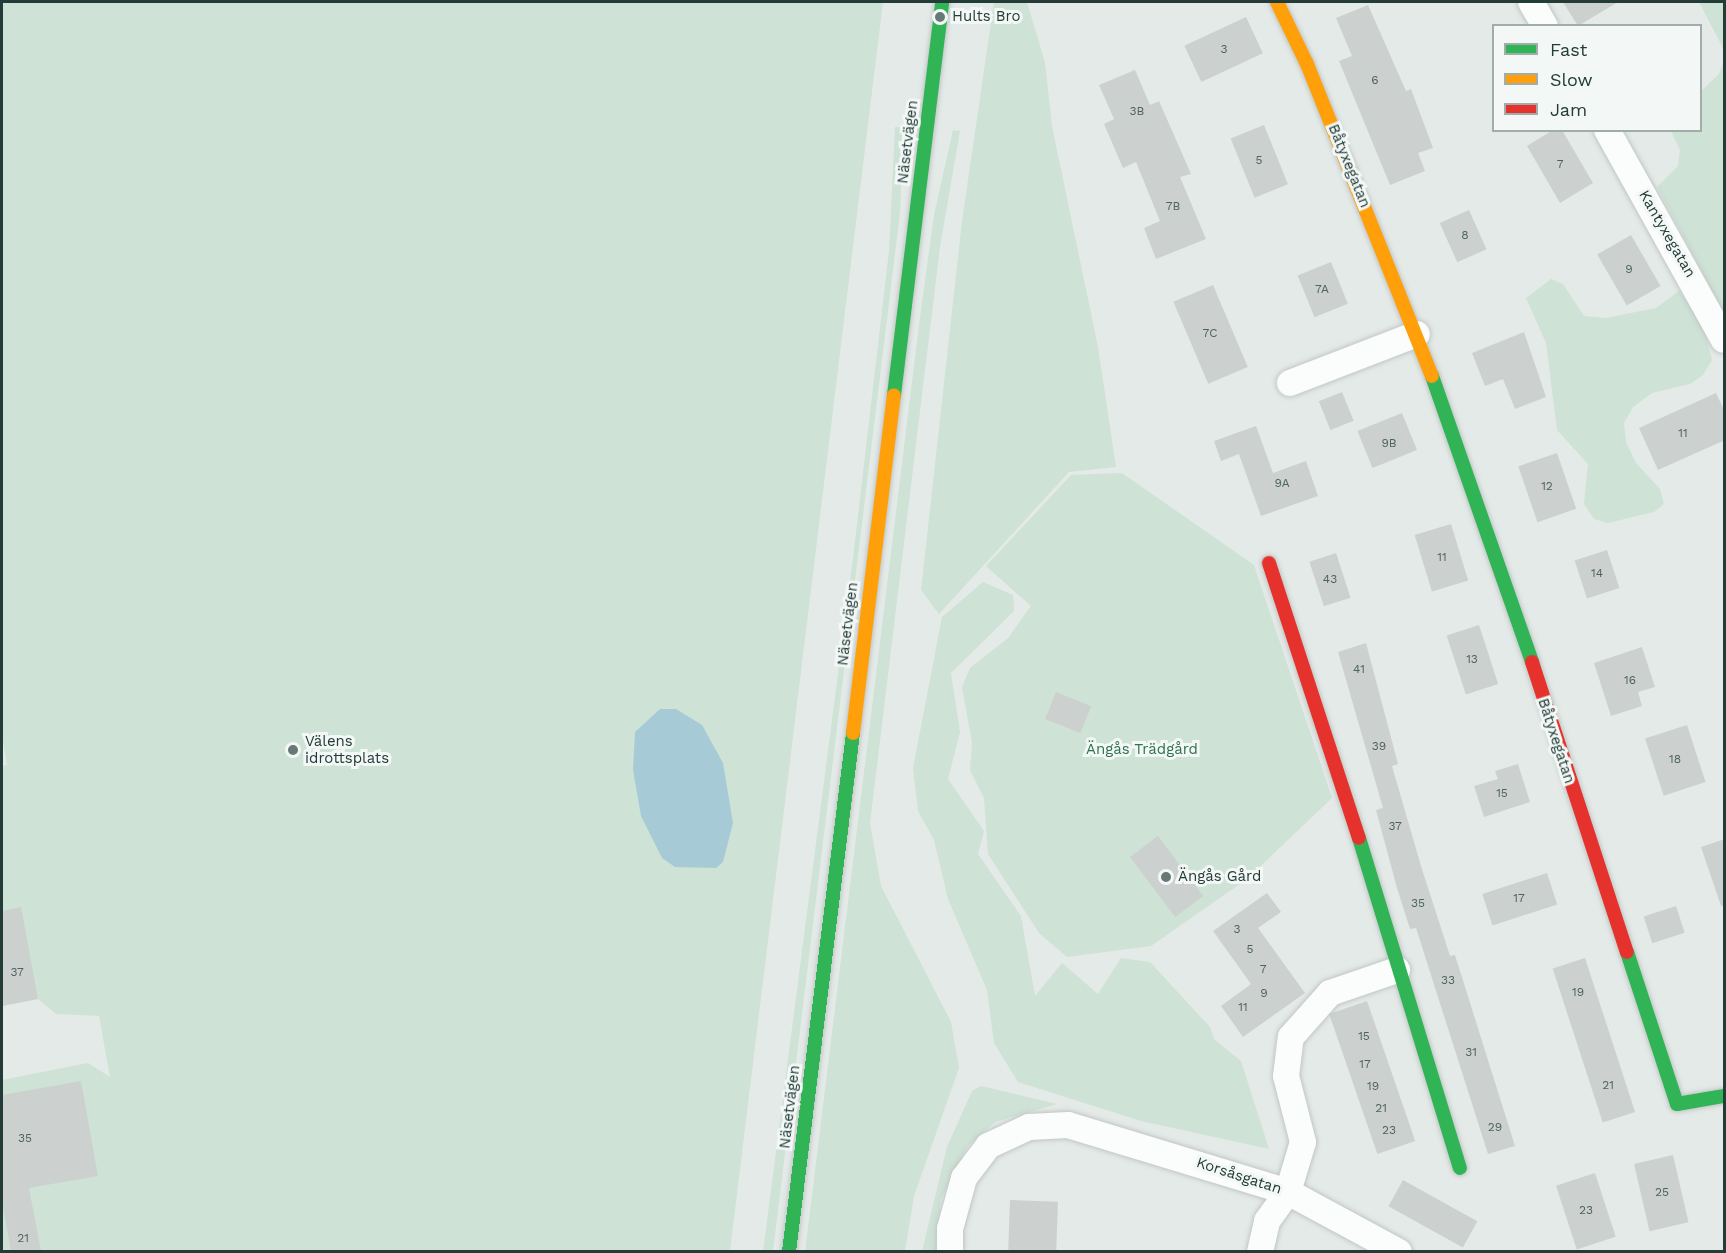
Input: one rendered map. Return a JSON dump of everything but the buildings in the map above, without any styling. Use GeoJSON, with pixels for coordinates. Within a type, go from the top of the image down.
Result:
{"type":"FeatureCollection","features":[{"type":"Feature","properties":{"kind":"street","name":"Näsetvägen"},"geometry":{"type":"LineString","coordinates":[[789,1251],[942,2]]}},
{"type":"Feature","properties":{"kind":"street","name":"Båtyxegatan"},"geometry":{"type":"LineString","coordinates":[[1277,2],[1307,64],[1416,334],[1492,541],[1677,1104],[1725,1096]]}},
{"type":"Feature","properties":{"kind":"street"},"geometry":{"type":"LineString","coordinates":[[1531,2],[1544,24]]}},
{"type":"Feature","properties":{"kind":"street","name":"Kantyxegatan"},"geometry":{"type":"LineString","coordinates":[[1608,132],[1725,340]]}},
{"type":"Feature","properties":{"kind":"street"},"geometry":{"type":"LineString","coordinates":[[1290,383],[1416,334]]}},
{"type":"Feature","properties":{"kind":"street"},"geometry":{"type":"LineString","coordinates":[[1269,563],[1329,741],[1397,970],[1460,1168]]}},
{"type":"Feature","properties":{"kind":"street"},"geometry":{"type":"LineString","coordinates":[[1260,1251],[1267,1221],[1288,1192],[1303,1142],[1286,1076],[1291,1037],[1330,993],[1397,970]]}},
{"type":"Feature","properties":{"kind":"street","name":"Korsåsgatan"},"geometry":{"type":"LineString","coordinates":[[951,1251],[950,1229],[964,1178],[988,1146],[1029,1127],[1068,1125],[1288,1192],[1399,1251]]}},
{"type":"Feature","properties":{"kind":"green space"},"geometry":{"type":"Polygon","coordinates":[[[2,2],[883,2],[730,1251],[2,1251],[2,1080],[88,1063],[110,1077],[99,1016],[56,1014],[38,999],[2,1006],[2,766],[7,765],[2,735],[2,2]]]}},
{"type":"Feature","properties":{"kind":"green space"},"geometry":{"type":"Polygon","coordinates":[[[994,2],[1027,2],[1045,63],[1052,126],[1098,347],[1116,467],[1069,472],[939,614],[921,590],[962,221],[994,2]]]}},
{"type":"Feature","properties":{"kind":"green space"},"geometry":{"type":"Polygon","coordinates":[[[1699,2],[1724,2],[1724,50],[1699,2]]]}},
{"type":"Feature","properties":{"kind":"green space"},"geometry":{"type":"Polygon","coordinates":[[[1724,61],[1724,313],[1657,187],[1678,166],[1680,150],[1671,132],[1702,132],[1702,90],[1719,74],[1724,61]]]}},
{"type":"Feature","properties":{"kind":"green space"},"geometry":{"type":"Polygon","coordinates":[[[895,127],[901,127],[903,143],[900,213],[773,1251],[763,1252],[853,558],[889,251],[895,127]]]}},
{"type":"Feature","properties":{"kind":"green space"},"geometry":{"type":"Polygon","coordinates":[[[953,130],[960,131],[940,247],[870,823],[881,886],[951,1022],[959,1068],[914,1196],[905,1251],[805,1252],[919,325],[934,215],[953,130]]]}},
{"type":"Feature","properties":{"kind":"green space"},"geometry":{"type":"Polygon","coordinates":[[[1551,279],[1563,284],[1584,316],[1606,318],[1656,308],[1679,291],[1702,321],[1712,360],[1703,375],[1690,384],[1652,393],[1633,407],[1624,423],[1626,442],[1636,463],[1660,489],[1664,504],[1654,512],[1608,523],[1594,519],[1584,504],[1588,464],[1557,430],[1546,343],[1526,298],[1551,279]]]}},
{"type":"Feature","properties":{"kind":"green space","name":"Ängås Trädgård"},"geometry":{"type":"Polygon","coordinates":[[[1122,473],[1254,565],[1332,798],[1247,879],[1151,946],[1067,957],[1039,933],[988,854],[984,798],[970,770],[972,743],[962,687],[970,668],[1008,638],[1031,606],[986,566],[1071,475],[1122,473]]]}},
{"type":"Feature","properties":{"kind":"green space"},"geometry":{"type":"Polygon","coordinates":[[[983,582],[1013,595],[1014,611],[951,673],[960,732],[948,779],[984,831],[978,854],[1021,916],[1035,996],[1062,963],[1098,994],[1121,958],[1150,962],[1210,1027],[1214,1039],[1241,1061],[1269,1149],[1141,1121],[1018,1082],[994,1043],[987,990],[948,899],[934,840],[918,811],[913,768],[942,617],[983,582]]]}},
{"type":"Feature","properties":{"kind":"green space"},"geometry":{"type":"Polygon","coordinates":[[[981,1086],[1057,1104],[995,1122],[967,1147],[941,1199],[936,1251],[922,1251],[947,1147],[972,1091],[981,1086]]]}},
{"type":"Feature","properties":{"kind":"water"},"geometry":{"type":"Polygon","coordinates":[[[660,709],[676,709],[702,725],[723,763],[733,823],[723,862],[716,868],[675,867],[662,858],[641,816],[633,770],[635,732],[660,709]]]}},
{"type":"Feature","properties":{"kind":"traffic: fast"},"geometry":{"type":"LineString","coordinates":[[894,395],[942,2]]}},
{"type":"Feature","properties":{"kind":"traffic: fast"},"geometry":{"type":"LineString","coordinates":[[1432,376],[1532,662]]}},
{"type":"Feature","properties":{"kind":"traffic: fast"},"geometry":{"type":"LineString","coordinates":[[789,1252],[853,733]]}},
{"type":"Feature","properties":{"kind":"traffic: fast"},"geometry":{"type":"LineString","coordinates":[[1359,838],[1460,1168]]}},
{"type":"Feature","properties":{"kind":"traffic: fast"},"geometry":{"type":"LineString","coordinates":[[1627,952],[1677,1104],[1724,1096]]}},
{"type":"Feature","properties":{"kind":"traffic: slow"},"geometry":{"type":"LineString","coordinates":[[1277,2],[1307,64],[1432,376]]}},
{"type":"Feature","properties":{"kind":"traffic: slow"},"geometry":{"type":"LineString","coordinates":[[853,733],[894,395]]}},
{"type":"Feature","properties":{"kind":"traffic: jam"},"geometry":{"type":"LineString","coordinates":[[1269,563],[1359,838]]}},
{"type":"Feature","properties":{"kind":"traffic: jam"},"geometry":{"type":"LineString","coordinates":[[1532,662],[1627,952]]}},
{"type":"Feature","properties":{"kind":"place","name":"Hults Bro"},"geometry":{"type":"Point","coordinates":[940,17]}},
{"type":"Feature","properties":{"kind":"place","name":"Välens idrottsplats"},"geometry":{"type":"Point","coordinates":[293,750]}},
{"type":"Feature","properties":{"kind":"place","name":"Ängås Gård"},"geometry":{"type":"Point","coordinates":[1166,877]}}]}
